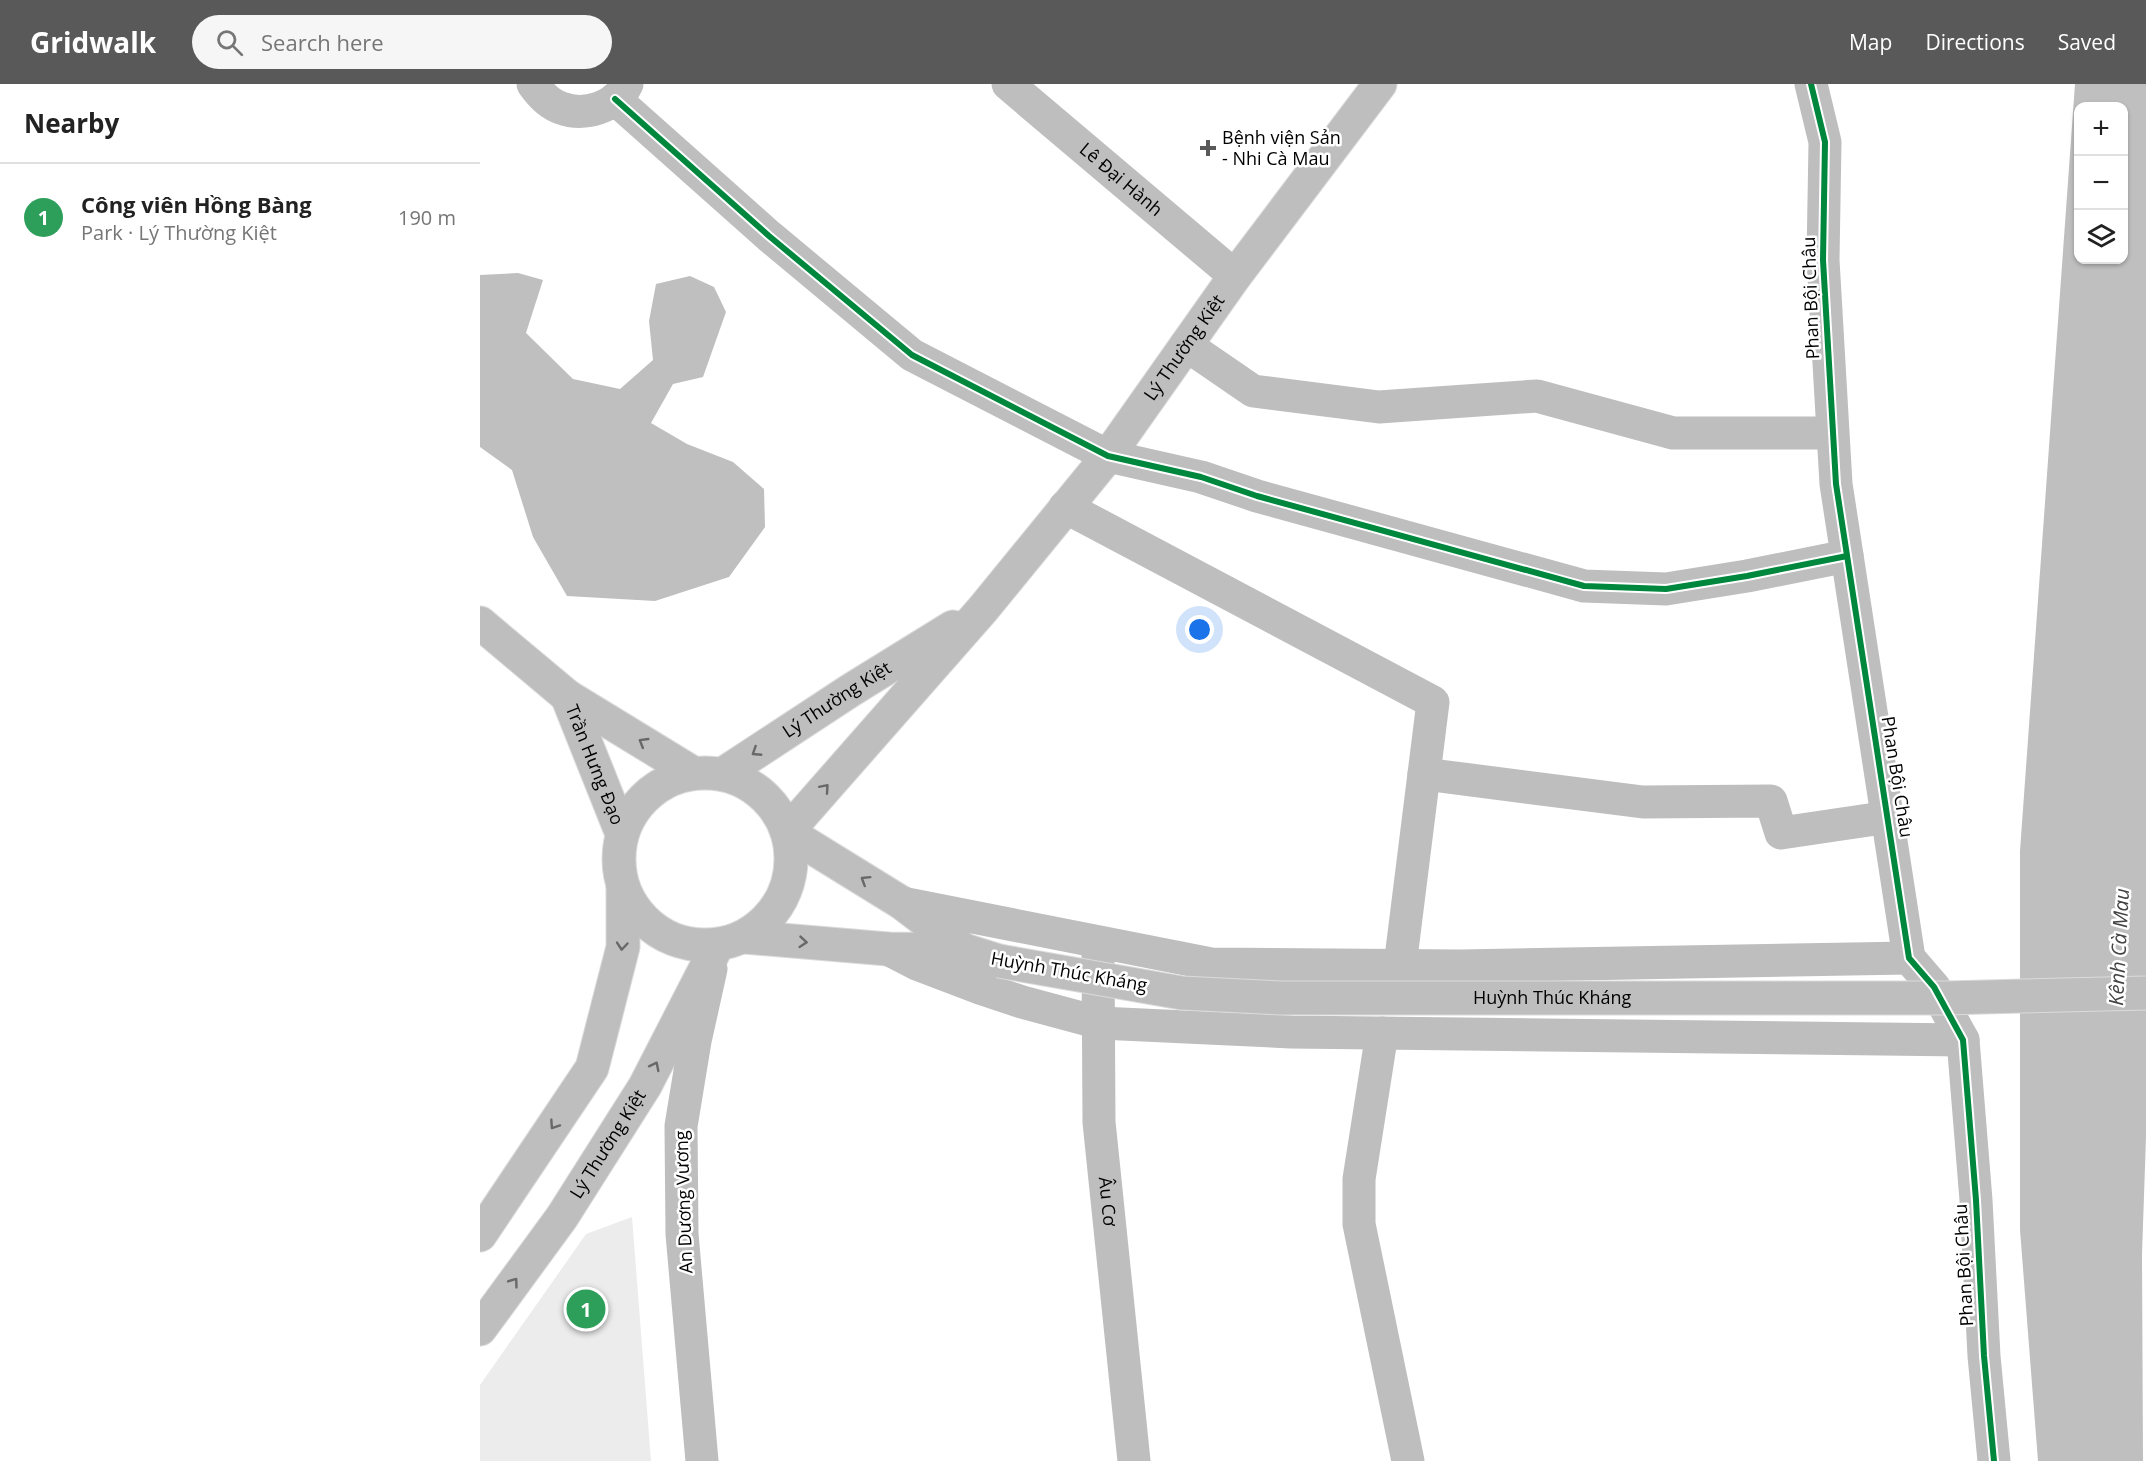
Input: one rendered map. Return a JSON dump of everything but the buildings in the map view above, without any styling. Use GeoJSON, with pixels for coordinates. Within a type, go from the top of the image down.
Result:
{"type":"FeatureCollection","features":[{"type":"Feature","properties":{"kind":"main road"},"geometry":{"type":"LineString","coordinates":[[533,84],[545,98],[561,108],[580,112],[599,109],[621,92],[769,236],[912,355],[1108,456],[1201,477],[1257,496],[1584,586],[1666,589],[1847,556]]}},
{"type":"Feature","properties":{"kind":"main road","name":"Lê Đại Hành"},"geometry":{"type":"LineString","coordinates":[[1008,84],[1235,276]]}},
{"type":"Feature","properties":{"kind":"main road","name":"Lý Thường Kiệt"},"geometry":{"type":"LineString","coordinates":[[787,832],[983,609],[1108,456],[1235,276],[1380,84]]}},
{"type":"Feature","properties":{"kind":"main road","name":"Phan Bội Châu"},"geometry":{"type":"LineString","coordinates":[[1811,84],[1825,142],[1823,260],[1836,484],[1909,958],[1934,987],[1963,1040],[1976,1200],[1984,1356],[1994,1461]]}},
{"type":"Feature","properties":{"kind":"main road"},"geometry":{"type":"LineString","coordinates":[[1186,345],[1253,391],[1379,407],[1538,396],[1673,434],[1832,433]]}},
{"type":"Feature","properties":{"kind":"main road"},"geometry":{"type":"LineString","coordinates":[[1065,507],[1433,702],[1400,966]]}},
{"type":"Feature","properties":{"kind":"main road","name":"Lý Thường Kiệt"},"geometry":{"type":"LineString","coordinates":[[708,773],[851,690],[983,609]]}},
{"type":"Feature","properties":{"kind":"main road","name":"Trần Hưng Đạo"},"geometry":{"type":"LineString","coordinates":[[480,623],[567,696],[708,773]]}},
{"type":"Feature","properties":{"kind":"main road","name":"Trần Hưng Đạo"},"geometry":{"type":"LineString","coordinates":[[567,696],[622,834]]}},
{"type":"Feature","properties":{"kind":"main road"},"geometry":{"type":"LineString","coordinates":[[480,1235],[592,1068],[623,947],[623,888],[618,858],[622,834],[632,812],[648,793],[669,780],[708,773],[750,786],[773,805],[787,832],[791,862],[788,884],[778,905],[764,923],[731,941],[687,944],[659,934],[637,914],[623,888]]}},
{"type":"Feature","properties":{"kind":"main road"},"geometry":{"type":"LineString","coordinates":[[1424,774],[1643,802],[1771,801],[1781,833],[1888,817]]}},
{"type":"Feature","properties":{"kind":"main road","name":"Huỳnh Thúc Kháng"},"geometry":{"type":"LineString","coordinates":[[787,832],[902,903],[964,950]]}},
{"type":"Feature","properties":{"kind":"main road"},"geometry":{"type":"LineString","coordinates":[[902,903],[1211,963],[1400,966],[1909,958]]}},
{"type":"Feature","properties":{"kind":"main road","name":"Lý Thường Kiệt"},"geometry":{"type":"LineString","coordinates":[[480,1329],[562,1216],[645,1086],[731,941]]}},
{"type":"Feature","properties":{"kind":"main road","name":"Huỳnh Thúc Kháng"},"geometry":{"type":"LineString","coordinates":[[731,941],[888,949],[964,950],[999,961],[1182,993],[1282,998],[1945,998],[2146,993]]}},
{"type":"Feature","properties":{"kind":"main road","name":"An Dương Vương"},"geometry":{"type":"LineString","coordinates":[[702,1461],[682,1234],[681,1126],[694,1041],[731,941]]}},
{"type":"Feature","properties":{"kind":"main road","name":"Âu Cơ"},"geometry":{"type":"LineString","coordinates":[[1098,941],[1099,1122],[1134,1461]]}},
{"type":"Feature","properties":{"kind":"main road"},"geometry":{"type":"LineString","coordinates":[[888,949],[935,971],[991,992],[1100,1023],[1291,1032],[1963,1040]]}},
{"type":"Feature","properties":{"kind":"main road"},"geometry":{"type":"LineString","coordinates":[[1382,1033],[1359,1179],[1359,1224],[1408,1461]]}},
{"type":"Feature","properties":{"kind":"shaded area"},"geometry":{"type":"Polygon","coordinates":[[[632,1217],[651,1461],[480,1461],[480,1385],[586,1234],[632,1217]]]}},
{"type":"Feature","properties":{"kind":"water","name":"Kênh Cà Mau"},"geometry":{"type":"Polygon","coordinates":[[[2075,84],[2146,84],[2146,1137],[2142,1254],[2143,1461],[2038,1461],[2020,1230],[2020,851],[2075,84]]]}},
{"type":"Feature","properties":{"kind":"water"},"geometry":{"type":"Polygon","coordinates":[[[518,273],[543,280],[526,333],[573,379],[620,389],[653,360],[649,321],[656,284],[690,276],[714,287],[726,312],[703,377],[673,384],[651,423],[687,444],[733,462],[764,489],[765,527],[729,577],[655,601],[567,596],[533,537],[512,470],[480,447],[480,275],[518,273]]]}},
{"type":"Feature","properties":{"kind":"cycle path"},"geometry":{"type":"LineString","coordinates":[[1811,84],[1825,142],[1823,260],[1836,484],[1909,958],[1934,987],[1963,1040],[1976,1200],[1984,1356],[1994,1461]]}},
{"type":"Feature","properties":{"kind":"cycle path"},"geometry":{"type":"LineString","coordinates":[[615,99],[769,236],[912,355],[1108,456],[1201,477],[1257,496],[1584,586],[1666,589],[1847,556]]}},
{"type":"Feature","properties":{"kind":"place","name":"Bệnh viện Sản - Nhi Cà Mau"},"geometry":{"type":"Point","coordinates":[1208,148]}},
{"type":"Feature","properties":{"kind":"place","name":"Công viên Hồng Bàng"},"geometry":{"type":"Point","coordinates":[586,1309]}}]}
